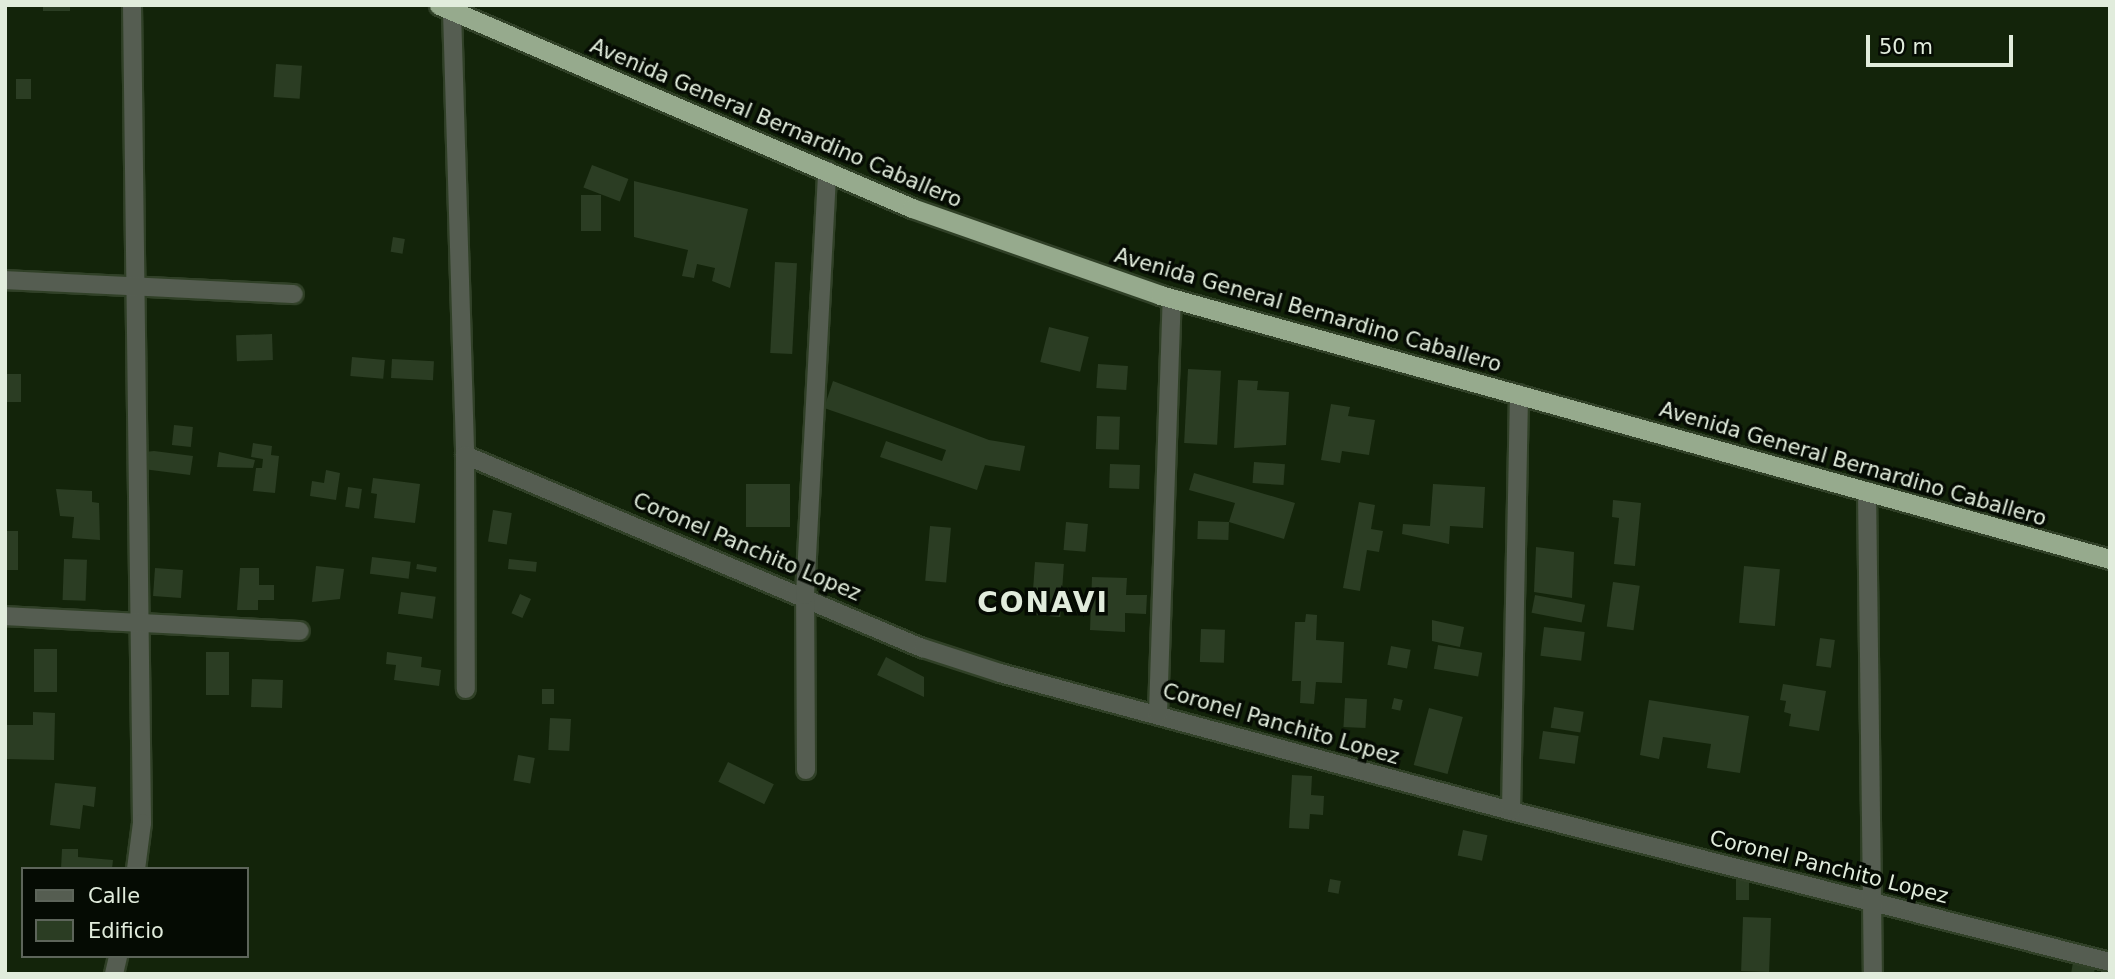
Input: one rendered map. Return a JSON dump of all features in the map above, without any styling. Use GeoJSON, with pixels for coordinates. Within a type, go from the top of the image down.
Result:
{"type":"FeatureCollection","features":[{"type":"Feature","properties":{"kind":"highway","name":"Avenida General Bernardino Caballero"},"geometry":{"type":"LineString","coordinates":[[445,8],[912,208],[1172,298],[2110,559]]}},
{"type":"Feature","properties":{"kind":"street"},"geometry":{"type":"LineString","coordinates":[[132,5],[142,823],[136,867]]}},
{"type":"Feature","properties":{"kind":"street"},"geometry":{"type":"LineString","coordinates":[[445,8],[465,455],[466,690]]}},
{"type":"Feature","properties":{"kind":"street"},"geometry":{"type":"LineString","coordinates":[[806,770],[805,595],[827,171]]}},
{"type":"Feature","properties":{"kind":"street"},"geometry":{"type":"LineString","coordinates":[[5,280],[135,290],[295,295]]}},
{"type":"Feature","properties":{"kind":"street"},"geometry":{"type":"LineString","coordinates":[[1158,713],[1172,298]]}},
{"type":"Feature","properties":{"kind":"street"},"geometry":{"type":"LineString","coordinates":[[1511,811],[1519,394]]}},
{"type":"Feature","properties":{"kind":"street","name":"Coronel Panchito Lopez"},"geometry":{"type":"LineString","coordinates":[[465,455],[805,595],[923,648],[1000,673],[1158,713],[1511,811],[2110,962]]}},
{"type":"Feature","properties":{"kind":"street"},"geometry":{"type":"LineString","coordinates":[[1867,491],[1873,974]]}},
{"type":"Feature","properties":{"kind":"street"},"geometry":{"type":"LineString","coordinates":[[5,616],[300,631]]}},
{"type":"Feature","properties":{"kind":"building"},"geometry":{"type":"Polygon","coordinates":[[[43,5],[70,5],[70,11],[43,11],[43,5]]]}},
{"type":"Feature","properties":{"kind":"building"},"geometry":{"type":"Polygon","coordinates":[[[276,64],[302,66],[300,99],[274,97],[276,64]]]}},
{"type":"Feature","properties":{"kind":"building"},"geometry":{"type":"Polygon","coordinates":[[[16,79],[31,79],[31,99],[16,99],[16,79]]]}},
{"type":"Feature","properties":{"kind":"building"},"geometry":{"type":"Polygon","coordinates":[[[592,165],[628,179],[620,201],[583,187],[592,165]]]}},
{"type":"Feature","properties":{"kind":"building"},"geometry":{"type":"Polygon","coordinates":[[[634,181],[748,209],[730,288],[712,281],[715,268],[697,264],[694,278],[682,276],[688,250],[634,237],[634,181]]]}},
{"type":"Feature","properties":{"kind":"building"},"geometry":{"type":"Polygon","coordinates":[[[581,195],[601,195],[601,231],[581,231],[581,195]]]}},
{"type":"Feature","properties":{"kind":"building"},"geometry":{"type":"Polygon","coordinates":[[[393,237],[405,239],[403,254],[391,252],[393,237]]]}},
{"type":"Feature","properties":{"kind":"building"},"geometry":{"type":"Polygon","coordinates":[[[775,262],[797,263],[792,354],[770,353],[775,262]]]}},
{"type":"Feature","properties":{"kind":"building"},"geometry":{"type":"Polygon","coordinates":[[[1049,327],[1089,337],[1080,372],[1040,362],[1049,327]]]}},
{"type":"Feature","properties":{"kind":"building"},"geometry":{"type":"Polygon","coordinates":[[[272,334],[273,360],[237,361],[236,335],[272,334]]]}},
{"type":"Feature","properties":{"kind":"building"},"geometry":{"type":"Polygon","coordinates":[[[352,357],[385,360],[383,379],[350,376],[352,357]]]}},
{"type":"Feature","properties":{"kind":"building"},"geometry":{"type":"Polygon","coordinates":[[[392,359],[434,361],[433,380],[391,378],[392,359]]]}},
{"type":"Feature","properties":{"kind":"building"},"geometry":{"type":"Polygon","coordinates":[[[1098,364],[1128,366],[1126,390],[1096,388],[1098,364]]]}},
{"type":"Feature","properties":{"kind":"building"},"geometry":{"type":"Polygon","coordinates":[[[1188,369],[1221,371],[1217,445],[1184,443],[1188,369]]]}},
{"type":"Feature","properties":{"kind":"building"},"geometry":{"type":"Polygon","coordinates":[[[5,374],[21,374],[21,402],[5,402],[5,374]]]}},
{"type":"Feature","properties":{"kind":"building"},"geometry":{"type":"Polygon","coordinates":[[[1238,380],[1258,381],[1257,390],[1289,392],[1286,445],[1234,448],[1238,380]]]}},
{"type":"Feature","properties":{"kind":"building"},"geometry":{"type":"Polygon","coordinates":[[[833,381],[989,440],[1025,446],[1020,471],[985,465],[977,490],[880,457],[886,441],[942,461],[946,450],[824,408],[833,381]]]}},
{"type":"Feature","properties":{"kind":"building"},"geometry":{"type":"Polygon","coordinates":[[[1331,404],[1350,407],[1348,416],[1375,420],[1369,455],[1342,451],[1340,463],[1321,460],[1331,404]]]}},
{"type":"Feature","properties":{"kind":"building"},"geometry":{"type":"Polygon","coordinates":[[[1097,416],[1120,417],[1119,450],[1096,449],[1097,416]]]}},
{"type":"Feature","properties":{"kind":"building"},"geometry":{"type":"Polygon","coordinates":[[[174,425],[193,427],[191,447],[172,445],[174,425]]]}},
{"type":"Feature","properties":{"kind":"building"},"geometry":{"type":"Polygon","coordinates":[[[253,443],[272,446],[271,455],[279,456],[275,493],[253,491],[256,468],[262,468],[263,459],[251,457],[253,443]]]}},
{"type":"Feature","properties":{"kind":"building"},"geometry":{"type":"Polygon","coordinates":[[[145,452],[193,456],[190,475],[143,469],[145,452]]]}},
{"type":"Feature","properties":{"kind":"building"},"geometry":{"type":"Polygon","coordinates":[[[219,452],[255,460],[253,468],[217,467],[219,452]]]}},
{"type":"Feature","properties":{"kind":"building"},"geometry":{"type":"Polygon","coordinates":[[[1254,462],[1285,464],[1283,485],[1253,483],[1254,462]]]}},
{"type":"Feature","properties":{"kind":"building"},"geometry":{"type":"Polygon","coordinates":[[[1110,464],[1140,465],[1139,489],[1109,488],[1110,464]]]}},
{"type":"Feature","properties":{"kind":"building"},"geometry":{"type":"Polygon","coordinates":[[[326,470],[340,473],[336,500],[310,496],[312,481],[324,483],[326,470]]]}},
{"type":"Feature","properties":{"kind":"building"},"geometry":{"type":"Polygon","coordinates":[[[1194,473],[1295,503],[1284,539],[1229,522],[1235,503],[1189,490],[1194,473]]]}},
{"type":"Feature","properties":{"kind":"building"},"geometry":{"type":"Polygon","coordinates":[[[373,478],[420,484],[415,523],[374,518],[377,494],[371,493],[373,478]]]}},
{"type":"Feature","properties":{"kind":"building"},"geometry":{"type":"Polygon","coordinates":[[[746,484],[790,484],[790,527],[746,527],[746,484]]]}},
{"type":"Feature","properties":{"kind":"building"},"geometry":{"type":"Polygon","coordinates":[[[1433,484],[1485,487],[1483,528],[1450,526],[1449,544],[1402,534],[1403,524],[1430,526],[1433,484]]]}},
{"type":"Feature","properties":{"kind":"building"},"geometry":{"type":"Polygon","coordinates":[[[348,487],[362,489],[359,509],[345,507],[348,487]]]}},
{"type":"Feature","properties":{"kind":"building"},"geometry":{"type":"Polygon","coordinates":[[[56,489],[92,491],[92,502],[99,503],[100,540],[72,538],[74,517],[60,516],[56,489]]]}},
{"type":"Feature","properties":{"kind":"building"},"geometry":{"type":"Polygon","coordinates":[[[1613,500],[1641,503],[1635,566],[1614,564],[1619,518],[1612,517],[1613,500]]]}},
{"type":"Feature","properties":{"kind":"building"},"geometry":{"type":"Polygon","coordinates":[[[1359,502],[1375,505],[1371,529],[1383,531],[1379,552],[1367,550],[1360,591],[1343,588],[1359,502]]]}},
{"type":"Feature","properties":{"kind":"building"},"geometry":{"type":"Polygon","coordinates":[[[493,510],[512,513],[507,545],[488,542],[493,510]]]}},
{"type":"Feature","properties":{"kind":"building"},"geometry":{"type":"Polygon","coordinates":[[[1198,521],[1229,522],[1228,540],[1197,539],[1198,521]]]}},
{"type":"Feature","properties":{"kind":"building"},"geometry":{"type":"Polygon","coordinates":[[[1066,522],[1088,524],[1085,552],[1064,550],[1066,522]]]}},
{"type":"Feature","properties":{"kind":"building"},"geometry":{"type":"Polygon","coordinates":[[[930,526],[951,528],[946,583],[925,581],[930,526]]]}},
{"type":"Feature","properties":{"kind":"building"},"geometry":{"type":"Polygon","coordinates":[[[5,531],[18,531],[18,570],[5,570],[5,531]]]}},
{"type":"Feature","properties":{"kind":"building"},"geometry":{"type":"Polygon","coordinates":[[[1536,547],[1574,552],[1572,598],[1534,592],[1536,547]]]}},
{"type":"Feature","properties":{"kind":"building"},"geometry":{"type":"Polygon","coordinates":[[[372,557],[411,562],[409,579],[370,574],[372,557]]]}},
{"type":"Feature","properties":{"kind":"building"},"geometry":{"type":"Polygon","coordinates":[[[64,559],[87,560],[86,601],[63,600],[64,559]]]}},
{"type":"Feature","properties":{"kind":"building"},"geometry":{"type":"Polygon","coordinates":[[[509,559],[537,562],[536,572],[508,569],[509,559]]]}},
{"type":"Feature","properties":{"kind":"building"},"geometry":{"type":"Polygon","coordinates":[[[1035,562],[1064,564],[1060,617],[1031,615],[1035,562]]]}},
{"type":"Feature","properties":{"kind":"building"},"geometry":{"type":"Polygon","coordinates":[[[417,564],[437,567],[436,572],[416,569],[417,564]]]}},
{"type":"Feature","properties":{"kind":"building"},"geometry":{"type":"Polygon","coordinates":[[[316,566],[344,569],[340,599],[312,602],[316,566]]]}},
{"type":"Feature","properties":{"kind":"building"},"geometry":{"type":"Polygon","coordinates":[[[1744,566],[1780,569],[1775,626],[1739,623],[1744,566]]]}},
{"type":"Feature","properties":{"kind":"building"},"geometry":{"type":"Polygon","coordinates":[[[155,568],[183,570],[181,598],[153,596],[155,568]]]}},
{"type":"Feature","properties":{"kind":"building"},"geometry":{"type":"Polygon","coordinates":[[[240,568],[259,568],[259,585],[274,585],[274,600],[258,600],[258,610],[237,610],[240,568]]]}},
{"type":"Feature","properties":{"kind":"building"},"geometry":{"type":"Polygon","coordinates":[[[1092,577],[1127,578],[1126,595],[1147,595],[1146,614],[1125,613],[1125,632],[1090,630],[1092,577]]]}},
{"type":"Feature","properties":{"kind":"building"},"geometry":{"type":"Polygon","coordinates":[[[1613,582],[1640,586],[1633,630],[1607,627],[1613,582]]]}},
{"type":"Feature","properties":{"kind":"building"},"geometry":{"type":"Polygon","coordinates":[[[401,592],[436,597],[433,619],[398,614],[401,592]]]}},
{"type":"Feature","properties":{"kind":"building"},"geometry":{"type":"Polygon","coordinates":[[[520,594],[531,599],[522,618],[511,613],[520,594]]]}},
{"type":"Feature","properties":{"kind":"building"},"geometry":{"type":"Polygon","coordinates":[[[1535,595],[1585,605],[1582,622],[1532,613],[1535,595]]]}},
{"type":"Feature","properties":{"kind":"building"},"geometry":{"type":"Polygon","coordinates":[[[1306,614],[1317,615],[1316,640],[1344,642],[1342,683],[1316,682],[1314,704],[1300,703],[1301,681],[1292,681],[1295,622],[1305,622],[1306,614]]]}},
{"type":"Feature","properties":{"kind":"building"},"geometry":{"type":"Polygon","coordinates":[[[1432,620],[1464,627],[1460,647],[1432,641],[1432,620]]]}},
{"type":"Feature","properties":{"kind":"building"},"geometry":{"type":"Polygon","coordinates":[[[1544,627],[1585,632],[1581,661],[1540,656],[1544,627]]]}},
{"type":"Feature","properties":{"kind":"building"},"geometry":{"type":"Polygon","coordinates":[[[1201,629],[1225,630],[1224,663],[1200,662],[1201,629]]]}},
{"type":"Feature","properties":{"kind":"building"},"geometry":{"type":"Polygon","coordinates":[[[1820,638],[1835,640],[1831,668],[1816,666],[1820,638]]]}},
{"type":"Feature","properties":{"kind":"building"},"geometry":{"type":"Polygon","coordinates":[[[1438,645],[1482,653],[1478,676],[1434,669],[1438,645]]]}},
{"type":"Feature","properties":{"kind":"building"},"geometry":{"type":"Polygon","coordinates":[[[1391,646],[1411,650],[1407,668],[1387,665],[1391,646]]]}},
{"type":"Feature","properties":{"kind":"building"},"geometry":{"type":"Polygon","coordinates":[[[34,649],[57,649],[57,692],[34,692],[34,649]]]}},
{"type":"Feature","properties":{"kind":"building"},"geometry":{"type":"Polygon","coordinates":[[[206,652],[229,652],[229,695],[206,695],[206,652]]]}},
{"type":"Feature","properties":{"kind":"building"},"geometry":{"type":"Polygon","coordinates":[[[387,652],[422,657],[421,667],[441,670],[439,686],[394,680],[396,665],[386,664],[387,652]]]}},
{"type":"Feature","properties":{"kind":"building"},"geometry":{"type":"Polygon","coordinates":[[[886,657],[924,677],[924,697],[877,675],[886,657]]]}},
{"type":"Feature","properties":{"kind":"building"},"geometry":{"type":"Polygon","coordinates":[[[252,679],[283,680],[282,708],[251,707],[252,679]]]}},
{"type":"Feature","properties":{"kind":"building"},"geometry":{"type":"Polygon","coordinates":[[[1783,684],[1826,691],[1819,731],[1789,726],[1791,714],[1784,712],[1786,701],[1780,700],[1783,684]]]}},
{"type":"Feature","properties":{"kind":"building"},"geometry":{"type":"Polygon","coordinates":[[[542,689],[554,689],[554,704],[542,704],[542,689]]]}},
{"type":"Feature","properties":{"kind":"building"},"geometry":{"type":"Polygon","coordinates":[[[1345,698],[1367,699],[1365,728],[1343,727],[1345,698]]]}},
{"type":"Feature","properties":{"kind":"building"},"geometry":{"type":"Polygon","coordinates":[[[1394,698],[1403,700],[1400,711],[1392,709],[1394,698]]]}},
{"type":"Feature","properties":{"kind":"building"},"geometry":{"type":"Polygon","coordinates":[[[1649,700],[1749,716],[1740,773],[1707,768],[1711,744],[1663,737],[1659,759],[1640,755],[1649,700]]]}},
{"type":"Feature","properties":{"kind":"building"},"geometry":{"type":"Polygon","coordinates":[[[1554,707],[1584,712],[1580,732],[1551,728],[1554,707]]]}},
{"type":"Feature","properties":{"kind":"building"},"geometry":{"type":"Polygon","coordinates":[[[1429,708],[1463,717],[1448,774],[1414,765],[1429,708]]]}},
{"type":"Feature","properties":{"kind":"building"},"geometry":{"type":"Polygon","coordinates":[[[33,712],[55,713],[54,760],[5,759],[5,725],[33,725],[33,712]]]}},
{"type":"Feature","properties":{"kind":"building"},"geometry":{"type":"Polygon","coordinates":[[[550,718],[571,719],[569,751],[548,750],[550,718]]]}},
{"type":"Feature","properties":{"kind":"building"},"geometry":{"type":"Polygon","coordinates":[[[1543,731],[1579,736],[1575,764],[1539,759],[1543,731]]]}},
{"type":"Feature","properties":{"kind":"building"},"geometry":{"type":"Polygon","coordinates":[[[518,755],[535,758],[530,784],[513,781],[518,755]]]}},
{"type":"Feature","properties":{"kind":"building"},"geometry":{"type":"Polygon","coordinates":[[[728,762],[774,784],[764,804],[718,782],[728,762]]]}},
{"type":"Feature","properties":{"kind":"building"},"geometry":{"type":"Polygon","coordinates":[[[1292,775],[1312,776],[1311,795],[1324,796],[1323,815],[1310,814],[1309,829],[1289,828],[1292,775]]]}},
{"type":"Feature","properties":{"kind":"building"},"geometry":{"type":"Polygon","coordinates":[[[55,783],[96,787],[94,807],[83,805],[80,829],[50,825],[55,783]]]}},
{"type":"Feature","properties":{"kind":"building"},"geometry":{"type":"Polygon","coordinates":[[[1463,830],[1487,835],[1482,861],[1458,855],[1463,830]]]}},
{"type":"Feature","properties":{"kind":"building"},"geometry":{"type":"Polygon","coordinates":[[[62,849],[78,849],[78,857],[113,860],[112,867],[61,867],[62,849]]]}},
{"type":"Feature","properties":{"kind":"building"},"geometry":{"type":"Polygon","coordinates":[[[1736,877],[1749,877],[1749,900],[1736,900],[1736,877]]]}},
{"type":"Feature","properties":{"kind":"building"},"geometry":{"type":"Polygon","coordinates":[[[1330,879],[1341,881],[1339,894],[1328,892],[1330,879]]]}},
{"type":"Feature","properties":{"kind":"building"},"geometry":{"type":"Polygon","coordinates":[[[1743,917],[1771,918],[1769,972],[1741,971],[1743,917]]]}},
{"type":"Feature","properties":{"kind":"building"},"geometry":{"type":"Polygon","coordinates":[[[2073,962],[2095,966],[2094,974],[2071,974],[2073,962]]]}},
{"type":"Feature","properties":{"kind":"district","name":"CONAVI"},"geometry":{"type":"Point","coordinates":[1043,603]}}]}
